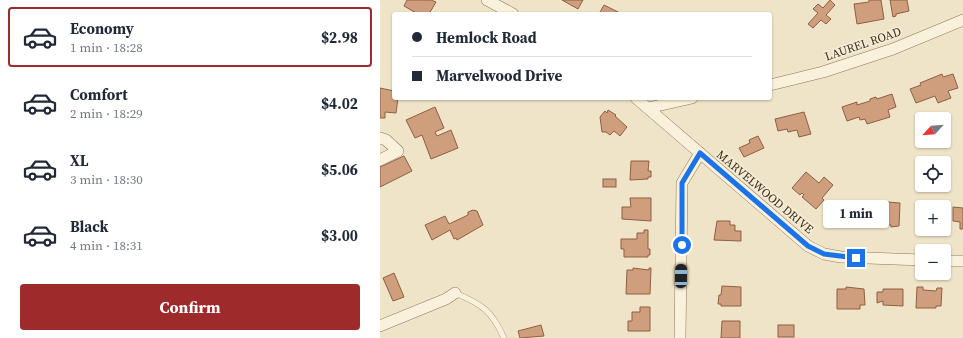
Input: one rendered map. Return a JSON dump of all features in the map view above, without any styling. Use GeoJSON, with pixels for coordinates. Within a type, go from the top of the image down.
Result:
{"type":"FeatureCollection","features":[{"type":"Feature","properties":{"kind":"street"},"geometry":{"type":"LineString","coordinates":[[487,0],[509,12]]}},
{"type":"Feature","properties":{"kind":"street","name":"LAUREL ROAD"},"geometry":{"type":"LineString","coordinates":[[772,85],[823,72],[893,49],[963,20]]}},
{"type":"Feature","properties":{"kind":"street","name":"MARVELWOOD DRIVE"},"geometry":{"type":"LineString","coordinates":[[638,100],[794,236],[808,246],[824,254],[841,257],[915,260]]}},
{"type":"Feature","properties":{"kind":"street"},"geometry":{"type":"LineString","coordinates":[[648,108],[683,100]]}},
{"type":"Feature","properties":{"kind":"street"},"geometry":{"type":"LineString","coordinates":[[380,138],[386,140],[398,151],[380,160]]}},
{"type":"Feature","properties":{"kind":"street"},"geometry":{"type":"LineString","coordinates":[[680,338],[682,183],[700,153]]}},
{"type":"Feature","properties":{"kind":"street"},"geometry":{"type":"LineString","coordinates":[[951,261],[963,261]]}},
{"type":"Feature","properties":{"kind":"street"},"geometry":{"type":"LineString","coordinates":[[380,326],[446,299],[455,293]]}},
{"type":"Feature","properties":{"kind":"lane"},"geometry":{"type":"LineString","coordinates":[[455,293],[477,302],[496,320],[504,338]]}},
{"type":"Feature","properties":{"kind":"building"},"geometry":{"type":"Polygon","coordinates":[[[407,0],[431,0],[436,2],[430,12],[414,12],[404,6],[407,0]]]}},
{"type":"Feature","properties":{"kind":"building"},"geometry":{"type":"Polygon","coordinates":[[[562,0],[583,0],[578,9],[562,0]]]}},
{"type":"Feature","properties":{"kind":"building"},"geometry":{"type":"Polygon","coordinates":[[[830,0],[835,5],[826,15],[831,19],[826,24],[821,20],[813,28],[808,24],[818,13],[813,9],[818,4],[823,8],[830,0]]]}},
{"type":"Feature","properties":{"kind":"building"},"geometry":{"type":"Polygon","coordinates":[[[869,0],[881,0],[884,19],[857,24],[854,4],[869,2],[869,0]]]}},
{"type":"Feature","properties":{"kind":"building"},"geometry":{"type":"Polygon","coordinates":[[[890,0],[907,0],[909,11],[896,14],[896,16],[893,17],[890,0]]]}},
{"type":"Feature","properties":{"kind":"building"},"geometry":{"type":"Polygon","coordinates":[[[604,5],[618,12],[600,12],[604,5]]]}},
{"type":"Feature","properties":{"kind":"building"},"geometry":{"type":"Polygon","coordinates":[[[942,74],[943,77],[953,74],[958,88],[948,91],[951,98],[938,103],[935,96],[916,103],[910,89],[942,74]]]}},
{"type":"Feature","properties":{"kind":"building"},"geometry":{"type":"Polygon","coordinates":[[[380,88],[392,91],[392,100],[398,100],[396,113],[385,112],[385,118],[380,118],[380,88]]]}},
{"type":"Feature","properties":{"kind":"building"},"geometry":{"type":"Polygon","coordinates":[[[892,94],[896,107],[888,110],[890,117],[867,124],[865,119],[860,120],[859,117],[847,121],[842,107],[857,102],[857,105],[870,101],[870,99],[876,97],[877,99],[892,94]]]}},
{"type":"Feature","properties":{"kind":"building"},"geometry":{"type":"Polygon","coordinates":[[[435,107],[444,128],[435,132],[437,136],[451,130],[458,148],[431,159],[422,135],[415,138],[406,120],[435,107]]]}},
{"type":"Feature","properties":{"kind":"building"},"geometry":{"type":"Polygon","coordinates":[[[608,110],[616,115],[615,116],[627,127],[620,136],[614,131],[610,135],[606,132],[602,132],[600,117],[605,111],[607,113],[608,110]]]}},
{"type":"Feature","properties":{"kind":"building"},"geometry":{"type":"Polygon","coordinates":[[[804,112],[811,134],[799,137],[797,130],[788,132],[787,129],[778,131],[775,119],[804,112]]]}},
{"type":"Feature","properties":{"kind":"building"},"geometry":{"type":"Polygon","coordinates":[[[758,136],[764,148],[744,157],[739,148],[750,143],[749,140],[758,136]]]}},
{"type":"Feature","properties":{"kind":"building"},"geometry":{"type":"Polygon","coordinates":[[[404,156],[412,171],[380,187],[380,167],[404,156]]]}},
{"type":"Feature","properties":{"kind":"building"},"geometry":{"type":"Polygon","coordinates":[[[631,161],[649,161],[648,171],[651,171],[651,177],[648,177],[648,179],[630,180],[631,161]]]}},
{"type":"Feature","properties":{"kind":"building"},"geometry":{"type":"Polygon","coordinates":[[[806,172],[819,183],[824,177],[833,185],[822,198],[824,200],[816,209],[802,197],[804,195],[802,193],[800,195],[792,188],[806,172]]]}},
{"type":"Feature","properties":{"kind":"building"},"geometry":{"type":"Polygon","coordinates":[[[603,179],[616,179],[616,187],[603,187],[603,179]]]}},
{"type":"Feature","properties":{"kind":"building"},"geometry":{"type":"Polygon","coordinates":[[[630,198],[651,198],[651,221],[622,219],[622,207],[631,207],[630,198]]]}},
{"type":"Feature","properties":{"kind":"building"},"geometry":{"type":"Polygon","coordinates":[[[851,201],[863,202],[862,221],[859,221],[859,224],[844,224],[844,220],[838,220],[838,208],[845,208],[846,204],[850,204],[851,201]]]}},
{"type":"Feature","properties":{"kind":"building"},"geometry":{"type":"Polygon","coordinates":[[[887,202],[900,203],[899,226],[891,227],[891,225],[881,225],[882,205],[887,205],[887,202]]]}},
{"type":"Feature","properties":{"kind":"building"},"geometry":{"type":"Polygon","coordinates":[[[953,207],[963,208],[963,229],[960,229],[960,222],[953,221],[953,207]]]}},
{"type":"Feature","properties":{"kind":"building"},"geometry":{"type":"Polygon","coordinates":[[[473,210],[477,211],[483,225],[457,240],[456,238],[454,239],[450,230],[432,240],[425,225],[445,216],[449,224],[468,215],[468,212],[473,210]]]}},
{"type":"Feature","properties":{"kind":"building"},"geometry":{"type":"Polygon","coordinates":[[[717,221],[730,221],[730,225],[735,225],[735,231],[741,231],[741,241],[714,240],[717,221]]]}},
{"type":"Feature","properties":{"kind":"building"},"geometry":{"type":"Polygon","coordinates":[[[644,230],[648,230],[648,249],[650,249],[650,255],[648,255],[648,257],[624,257],[624,249],[621,249],[621,239],[637,239],[637,233],[644,233],[644,230]]]}},
{"type":"Feature","properties":{"kind":"building"},"geometry":{"type":"Polygon","coordinates":[[[633,268],[649,270],[649,268],[651,268],[650,294],[626,294],[627,270],[633,270],[633,268]]]}},
{"type":"Feature","properties":{"kind":"building"},"geometry":{"type":"Polygon","coordinates":[[[394,273],[404,297],[393,301],[383,278],[394,273]]]}},
{"type":"Feature","properties":{"kind":"building"},"geometry":{"type":"Polygon","coordinates":[[[722,286],[741,287],[741,306],[721,306],[721,304],[718,304],[722,286]]]}},
{"type":"Feature","properties":{"kind":"building"},"geometry":{"type":"Polygon","coordinates":[[[846,287],[864,289],[865,305],[860,305],[860,309],[837,309],[837,289],[846,289],[846,287]]]}},
{"type":"Feature","properties":{"kind":"building"},"geometry":{"type":"Polygon","coordinates":[[[917,287],[923,287],[923,290],[936,291],[937,288],[942,288],[941,306],[936,306],[936,308],[916,308],[917,287]]]}},
{"type":"Feature","properties":{"kind":"building"},"geometry":{"type":"Polygon","coordinates":[[[883,289],[903,289],[903,306],[883,305],[883,301],[877,303],[877,292],[883,292],[883,289]]]}},
{"type":"Feature","properties":{"kind":"building"},"geometry":{"type":"Polygon","coordinates":[[[640,307],[650,307],[650,331],[628,331],[628,321],[632,321],[632,312],[640,312],[640,307]]]}},
{"type":"Feature","properties":{"kind":"building"},"geometry":{"type":"Polygon","coordinates":[[[722,321],[740,321],[740,338],[721,338],[722,321]]]}},
{"type":"Feature","properties":{"kind":"building"},"geometry":{"type":"Polygon","coordinates":[[[541,325],[544,336],[520,338],[518,331],[541,325]]]}},
{"type":"Feature","properties":{"kind":"building"},"geometry":{"type":"Polygon","coordinates":[[[778,325],[794,325],[794,337],[778,337],[778,325]]]}},
{"type":"Feature","properties":{"kind":"route"},"geometry":{"type":"LineString","coordinates":[[682,245],[682,183],[700,153],[794,236],[808,246],[824,254],[856,258]]}}]}
